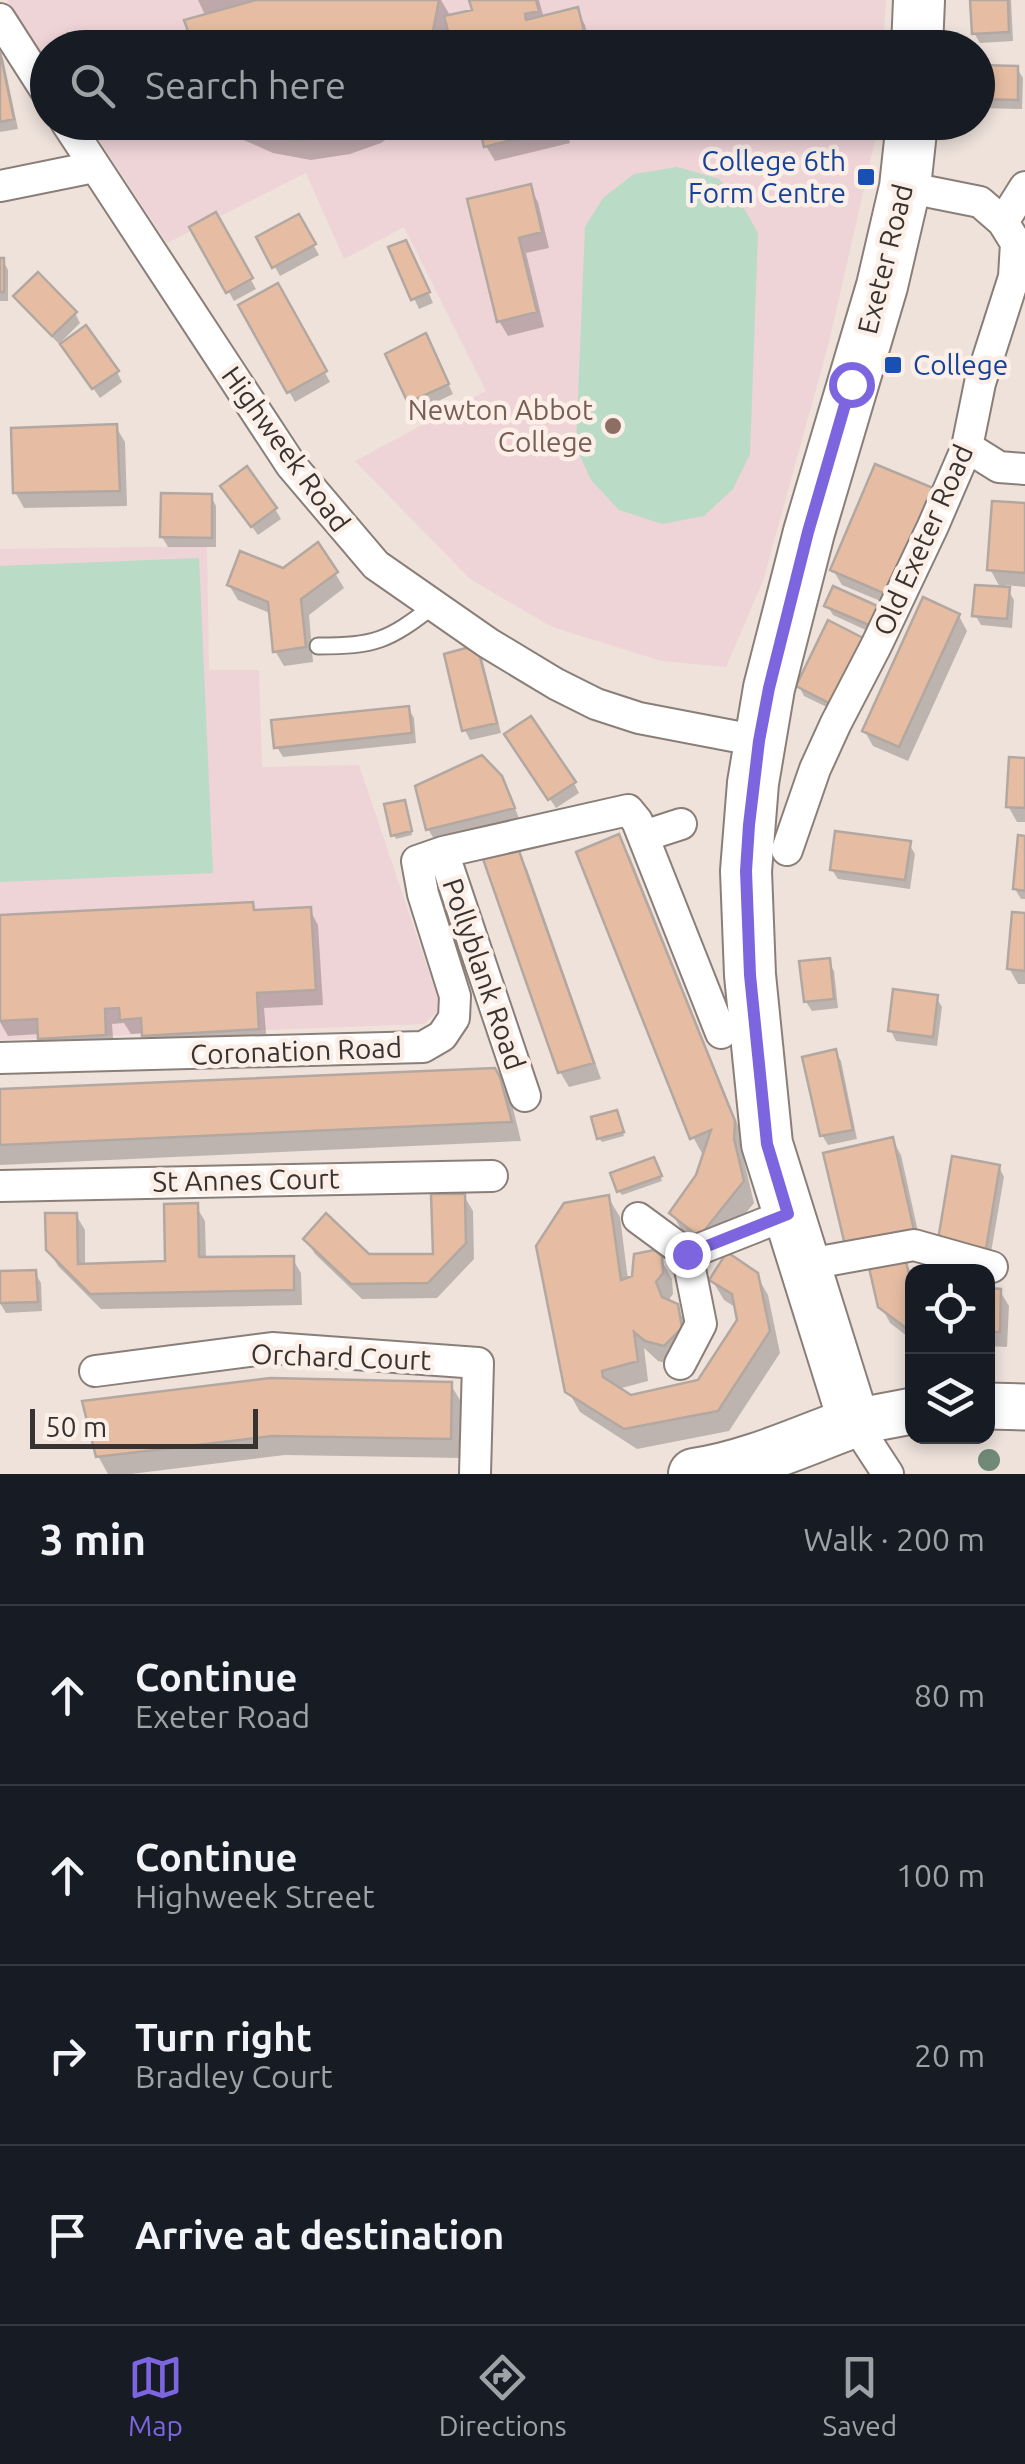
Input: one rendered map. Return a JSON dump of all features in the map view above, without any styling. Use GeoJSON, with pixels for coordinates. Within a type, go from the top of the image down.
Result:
{"type":"FeatureCollection","features":[{"type":"Feature","properties":{"kind":"main road"},"geometry":{"type":"LineString","coordinates":[[918,30],[919,0]]}},
{"type":"Feature","properties":{"kind":"main road","name":"Exeter Road"},"geometry":{"type":"LineString","coordinates":[[854,1422],[767,1144],[750,975],[746,871],[759,741],[769,688],[808,532],[882,286],[906,188],[910,140]]}},
{"type":"Feature","properties":{"kind":"main road"},"geometry":{"type":"LineString","coordinates":[[995,1406],[1025,1407]]}},
{"type":"Feature","properties":{"kind":"main road"},"geometry":{"type":"LineString","coordinates":[[694,1474],[744,1463],[854,1422],[905,1412]]}},
{"type":"Feature","properties":{"kind":"street"},"geometry":{"type":"LineString","coordinates":[[0,19],[30,66]]}},
{"type":"Feature","properties":{"kind":"street","name":"Highweek Road"},"geometry":{"type":"LineString","coordinates":[[77,140],[291,465],[376,565],[556,684],[596,704],[639,718],[759,741]]}},
{"type":"Feature","properties":{"kind":"street"},"geometry":{"type":"LineString","coordinates":[[0,186],[94,167]]}},
{"type":"Feature","properties":{"kind":"street"},"geometry":{"type":"LineString","coordinates":[[906,188],[980,202],[1003,222],[1025,187]]}},
{"type":"Feature","properties":{"kind":"street","name":"Old Exeter Road"},"geometry":{"type":"LineString","coordinates":[[788,850],[836,723],[967,448],[980,382],[1016,299],[1016,243],[1003,222]]}},
{"type":"Feature","properties":{"kind":"street"},"geometry":{"type":"LineString","coordinates":[[967,448],[1000,467],[1025,470]]}},
{"type":"Feature","properties":{"kind":"street"},"geometry":{"type":"LineString","coordinates":[[443,852],[628,810],[638,820],[721,1033]]}},
{"type":"Feature","properties":{"kind":"street"},"geometry":{"type":"LineString","coordinates":[[644,836],[680,824]]}},
{"type":"Feature","properties":{"kind":"street","name":"Coronation Road"},"geometry":{"type":"LineString","coordinates":[[0,1058],[423,1047],[442,1036],[454,1018],[455,996],[417,862],[443,852]]}},
{"type":"Feature","properties":{"kind":"street","name":"Pollyblank Road"},"geometry":{"type":"LineString","coordinates":[[443,852],[525,1096]]}},
{"type":"Feature","properties":{"kind":"street","name":"St Annes Court"},"geometry":{"type":"LineString","coordinates":[[0,1186],[492,1176]]}},
{"type":"Feature","properties":{"kind":"street"},"geometry":{"type":"LineString","coordinates":[[687,1254],[788,1214]]}},
{"type":"Feature","properties":{"kind":"street"},"geometry":{"type":"LineString","coordinates":[[638,1218],[687,1254],[702,1324],[680,1364]]}},
{"type":"Feature","properties":{"kind":"street"},"geometry":{"type":"LineString","coordinates":[[803,1264],[914,1245],[981,1264]]}},
{"type":"Feature","properties":{"kind":"street","name":"Orchard Court"},"geometry":{"type":"LineString","coordinates":[[95,1371],[272,1348],[478,1363],[475,1474]]}},
{"type":"Feature","properties":{"kind":"street"},"geometry":{"type":"LineString","coordinates":[[854,1422],[888,1474]]}},
{"type":"Feature","properties":{"kind":"lane"},"geometry":{"type":"LineString","coordinates":[[318,646],[352,646],[386,639],[433,606]]}},
{"type":"Feature","properties":{"kind":"shaded area"},"geometry":{"type":"Polygon","coordinates":[[[7,0],[886,0],[884,30],[30,30],[30,35],[7,0]]]}},
{"type":"Feature","properties":{"kind":"shaded area","name":"Newton Abbot College"},"geometry":{"type":"Polygon","coordinates":[[[99,140],[875,140],[829,342],[763,581],[726,667],[662,661],[552,627],[470,579],[355,461],[486,391],[404,227],[344,259],[306,173],[167,243],[99,140]]]}},
{"type":"Feature","properties":{"kind":"shaded area"},"geometry":{"type":"Polygon","coordinates":[[[207,546],[209,670],[259,670],[262,767],[359,765],[441,1008],[424,1024],[0,1040],[0,549],[207,546]]]}},
{"type":"Feature","properties":{"kind":"green space"},"geometry":{"type":"Polygon","coordinates":[[[677,167],[719,179],[741,203],[758,233],[750,454],[733,489],[704,516],[662,524],[619,510],[591,480],[576,447],[585,227],[603,198],[634,174],[677,167]]]}},
{"type":"Feature","properties":{"kind":"green space"},"geometry":{"type":"Polygon","coordinates":[[[199,558],[213,873],[0,882],[0,566],[199,558]]]}},
{"type":"Feature","properties":{"kind":"building"},"geometry":{"type":"Polygon","coordinates":[[[256,0],[439,0],[433,30],[188,30],[184,20],[256,0]]]}},
{"type":"Feature","properties":{"kind":"building"},"geometry":{"type":"Polygon","coordinates":[[[469,0],[536,0],[539,11],[525,14],[526,20],[578,7],[584,30],[448,30],[444,16],[472,10],[469,0]]]}},
{"type":"Feature","properties":{"kind":"building"},"geometry":{"type":"Polygon","coordinates":[[[970,0],[1008,0],[1009,32],[972,30],[970,0]]]}},
{"type":"Feature","properties":{"kind":"building"},"geometry":{"type":"Polygon","coordinates":[[[0,52],[14,119],[0,122],[0,52]]]}},
{"type":"Feature","properties":{"kind":"building"},"geometry":{"type":"Polygon","coordinates":[[[995,65],[1018,66],[1018,100],[995,99],[995,65]]]}},
{"type":"Feature","properties":{"kind":"building"},"geometry":{"type":"Polygon","coordinates":[[[482,140],[512,140],[484,147],[482,140]]]}},
{"type":"Feature","properties":{"kind":"building"},"geometry":{"type":"Polygon","coordinates":[[[531,184],[542,232],[519,238],[537,312],[497,322],[467,199],[531,184]]]}},
{"type":"Feature","properties":{"kind":"building"},"geometry":{"type":"Polygon","coordinates":[[[216,212],[253,278],[226,293],[189,227],[216,212]]]}},
{"type":"Feature","properties":{"kind":"building"},"geometry":{"type":"Polygon","coordinates":[[[299,214],[316,244],[272,268],[256,237],[299,214]]]}},
{"type":"Feature","properties":{"kind":"building"},"geometry":{"type":"Polygon","coordinates":[[[406,240],[430,292],[411,300],[388,247],[406,240]]]}},
{"type":"Feature","properties":{"kind":"building"},"geometry":{"type":"Polygon","coordinates":[[[0,258],[4,258],[4,292],[0,292],[0,258]]]}},
{"type":"Feature","properties":{"kind":"building"},"geometry":{"type":"Polygon","coordinates":[[[38,272],[77,312],[52,336],[13,296],[38,272]]]}},
{"type":"Feature","properties":{"kind":"building"},"geometry":{"type":"Polygon","coordinates":[[[278,283],[327,371],[287,393],[238,305],[278,283]]]}},
{"type":"Feature","properties":{"kind":"building"},"geometry":{"type":"Polygon","coordinates":[[[86,325],[119,371],[92,389],[60,344],[86,325]]]}},
{"type":"Feature","properties":{"kind":"building"},"geometry":{"type":"Polygon","coordinates":[[[426,333],[449,384],[408,403],[385,354],[426,333]]]}},
{"type":"Feature","properties":{"kind":"building"},"geometry":{"type":"Polygon","coordinates":[[[117,424],[120,491],[13,493],[11,428],[117,424]]]}},
{"type":"Feature","properties":{"kind":"building"},"geometry":{"type":"Polygon","coordinates":[[[875,464],[933,488],[888,595],[830,570],[875,464]]]}},
{"type":"Feature","properties":{"kind":"building"},"geometry":{"type":"Polygon","coordinates":[[[247,466],[277,508],[251,527],[220,486],[247,466]]]}},
{"type":"Feature","properties":{"kind":"building"},"geometry":{"type":"Polygon","coordinates":[[[161,493],[212,494],[212,538],[160,537],[161,493]]]}},
{"type":"Feature","properties":{"kind":"building"},"geometry":{"type":"Polygon","coordinates":[[[992,501],[1025,503],[1025,573],[987,570],[992,501]]]}},
{"type":"Feature","properties":{"kind":"building"},"geometry":{"type":"Polygon","coordinates":[[[318,542],[338,572],[301,599],[306,647],[273,652],[268,602],[227,585],[240,551],[283,568],[318,542]]]}},
{"type":"Feature","properties":{"kind":"building"},"geometry":{"type":"Polygon","coordinates":[[[975,585],[1010,587],[1007,619],[972,616],[975,585]]]}},
{"type":"Feature","properties":{"kind":"building"},"geometry":{"type":"Polygon","coordinates":[[[833,586],[884,609],[876,628],[824,606],[833,586]]]}},
{"type":"Feature","properties":{"kind":"building"},"geometry":{"type":"Polygon","coordinates":[[[923,597],[960,614],[899,747],[862,731],[923,597]]]}},
{"type":"Feature","properties":{"kind":"building"},"geometry":{"type":"Polygon","coordinates":[[[828,620],[869,641],[837,707],[796,686],[828,620]]]}},
{"type":"Feature","properties":{"kind":"building"},"geometry":{"type":"Polygon","coordinates":[[[477,645],[497,723],[462,731],[444,654],[477,645]]]}},
{"type":"Feature","properties":{"kind":"building"},"geometry":{"type":"Polygon","coordinates":[[[409,706],[412,733],[274,748],[271,720],[409,706]]]}},
{"type":"Feature","properties":{"kind":"building"},"geometry":{"type":"Polygon","coordinates":[[[531,716],[576,782],[548,800],[504,734],[531,716]]]}},
{"type":"Feature","properties":{"kind":"building"},"geometry":{"type":"Polygon","coordinates":[[[482,755],[502,776],[515,808],[426,830],[415,786],[482,755]]]}},
{"type":"Feature","properties":{"kind":"building"},"geometry":{"type":"Polygon","coordinates":[[[1009,757],[1025,758],[1025,808],[1006,807],[1009,757]]]}},
{"type":"Feature","properties":{"kind":"building"},"geometry":{"type":"Polygon","coordinates":[[[405,800],[412,831],[391,836],[384,804],[405,800]]]}},
{"type":"Feature","properties":{"kind":"building"},"geometry":{"type":"Polygon","coordinates":[[[835,831],[911,841],[905,880],[830,870],[835,831]]]}},
{"type":"Feature","properties":{"kind":"building"},"geometry":{"type":"Polygon","coordinates":[[[619,834],[735,1121],[734,1139],[744,1181],[699,1237],[669,1213],[696,1175],[711,1130],[690,1139],[576,852],[619,834]]]}},
{"type":"Feature","properties":{"kind":"building"},"geometry":{"type":"Polygon","coordinates":[[[1018,835],[1025,836],[1025,891],[1013,889],[1018,835]]]}},
{"type":"Feature","properties":{"kind":"building"},"geometry":{"type":"Polygon","coordinates":[[[519,851],[594,1063],[558,1073],[483,859],[519,851]]]}},
{"type":"Feature","properties":{"kind":"building"},"geometry":{"type":"Polygon","coordinates":[[[253,902],[254,910],[311,907],[316,990],[257,993],[259,1029],[142,1036],[141,1018],[120,1020],[119,1008],[105,1009],[106,1035],[38,1039],[37,1019],[0,1021],[0,915],[253,902]]]}},
{"type":"Feature","properties":{"kind":"building"},"geometry":{"type":"Polygon","coordinates":[[[1012,912],[1025,913],[1025,971],[1007,969],[1012,912]]]}},
{"type":"Feature","properties":{"kind":"building"},"geometry":{"type":"Polygon","coordinates":[[[830,958],[834,999],[804,1002],[799,961],[830,958]]]}},
{"type":"Feature","properties":{"kind":"building"},"geometry":{"type":"Polygon","coordinates":[[[893,989],[938,995],[933,1037],[888,1031],[893,989]]]}},
{"type":"Feature","properties":{"kind":"building"},"geometry":{"type":"Polygon","coordinates":[[[836,1049],[853,1130],[820,1136],[802,1057],[836,1049]]]}},
{"type":"Feature","properties":{"kind":"building"},"geometry":{"type":"Polygon","coordinates":[[[495,1068],[512,1122],[0,1145],[0,1089],[495,1068]]]}},
{"type":"Feature","properties":{"kind":"building"},"geometry":{"type":"Polygon","coordinates":[[[617,1110],[624,1132],[597,1139],[591,1117],[617,1110]]]}},
{"type":"Feature","properties":{"kind":"building"},"geometry":{"type":"Polygon","coordinates":[[[893,1137],[914,1230],[845,1245],[823,1153],[893,1137]]]}},
{"type":"Feature","properties":{"kind":"building"},"geometry":{"type":"Polygon","coordinates":[[[952,1156],[1000,1165],[986,1249],[938,1240],[952,1156]]]}},
{"type":"Feature","properties":{"kind":"building"},"geometry":{"type":"Polygon","coordinates":[[[654,1157],[662,1176],[617,1192],[610,1173],[654,1157]]]}},
{"type":"Feature","properties":{"kind":"building"},"geometry":{"type":"Polygon","coordinates":[[[431,1194],[465,1194],[466,1243],[428,1283],[351,1284],[303,1239],[326,1213],[369,1254],[433,1254],[431,1194]]]}},
{"type":"Feature","properties":{"kind":"building"},"geometry":{"type":"Polygon","coordinates":[[[609,1195],[621,1280],[632,1276],[634,1254],[654,1250],[662,1256],[663,1273],[656,1282],[662,1297],[678,1304],[682,1328],[664,1346],[645,1341],[634,1332],[638,1361],[602,1371],[603,1377],[631,1395],[698,1380],[737,1320],[732,1294],[709,1280],[727,1252],[758,1273],[770,1331],[718,1411],[624,1429],[565,1392],[536,1246],[564,1203],[609,1195]]]}},
{"type":"Feature","properties":{"kind":"building"},"geometry":{"type":"Polygon","coordinates":[[[198,1203],[199,1257],[294,1256],[294,1290],[90,1294],[46,1250],[45,1213],[77,1213],[78,1264],[165,1261],[164,1204],[198,1203]]]}},
{"type":"Feature","properties":{"kind":"building"},"geometry":{"type":"Polygon","coordinates":[[[903,1250],[906,1264],[905,1327],[878,1307],[867,1259],[903,1250]]]}},
{"type":"Feature","properties":{"kind":"building"},"geometry":{"type":"Polygon","coordinates":[[[36,1270],[38,1302],[0,1303],[0,1271],[36,1270]]]}},
{"type":"Feature","properties":{"kind":"building"},"geometry":{"type":"Polygon","coordinates":[[[995,1289],[1001,1289],[1000,1332],[995,1332],[995,1289]]]}},
{"type":"Feature","properties":{"kind":"building"},"geometry":{"type":"Polygon","coordinates":[[[270,1378],[452,1382],[451,1439],[272,1436],[96,1457],[82,1401],[270,1378]]]}},
{"type":"Feature","properties":{"kind":"place","name":"College 6th Form Centre"},"geometry":{"type":"Point","coordinates":[866,177]}},
{"type":"Feature","properties":{"kind":"place","name":"College"},"geometry":{"type":"Point","coordinates":[893,365]}},
{"type":"Feature","properties":{"kind":"place","name":"Newton Abbot College"},"geometry":{"type":"Point","coordinates":[613,426]}},
{"type":"Feature","properties":{"kind":"route"},"geometry":{"type":"LineString","coordinates":[[687,1254],[788,1214],[767,1144],[750,975],[746,871],[749,825],[769,688],[851,384]]}}]}
